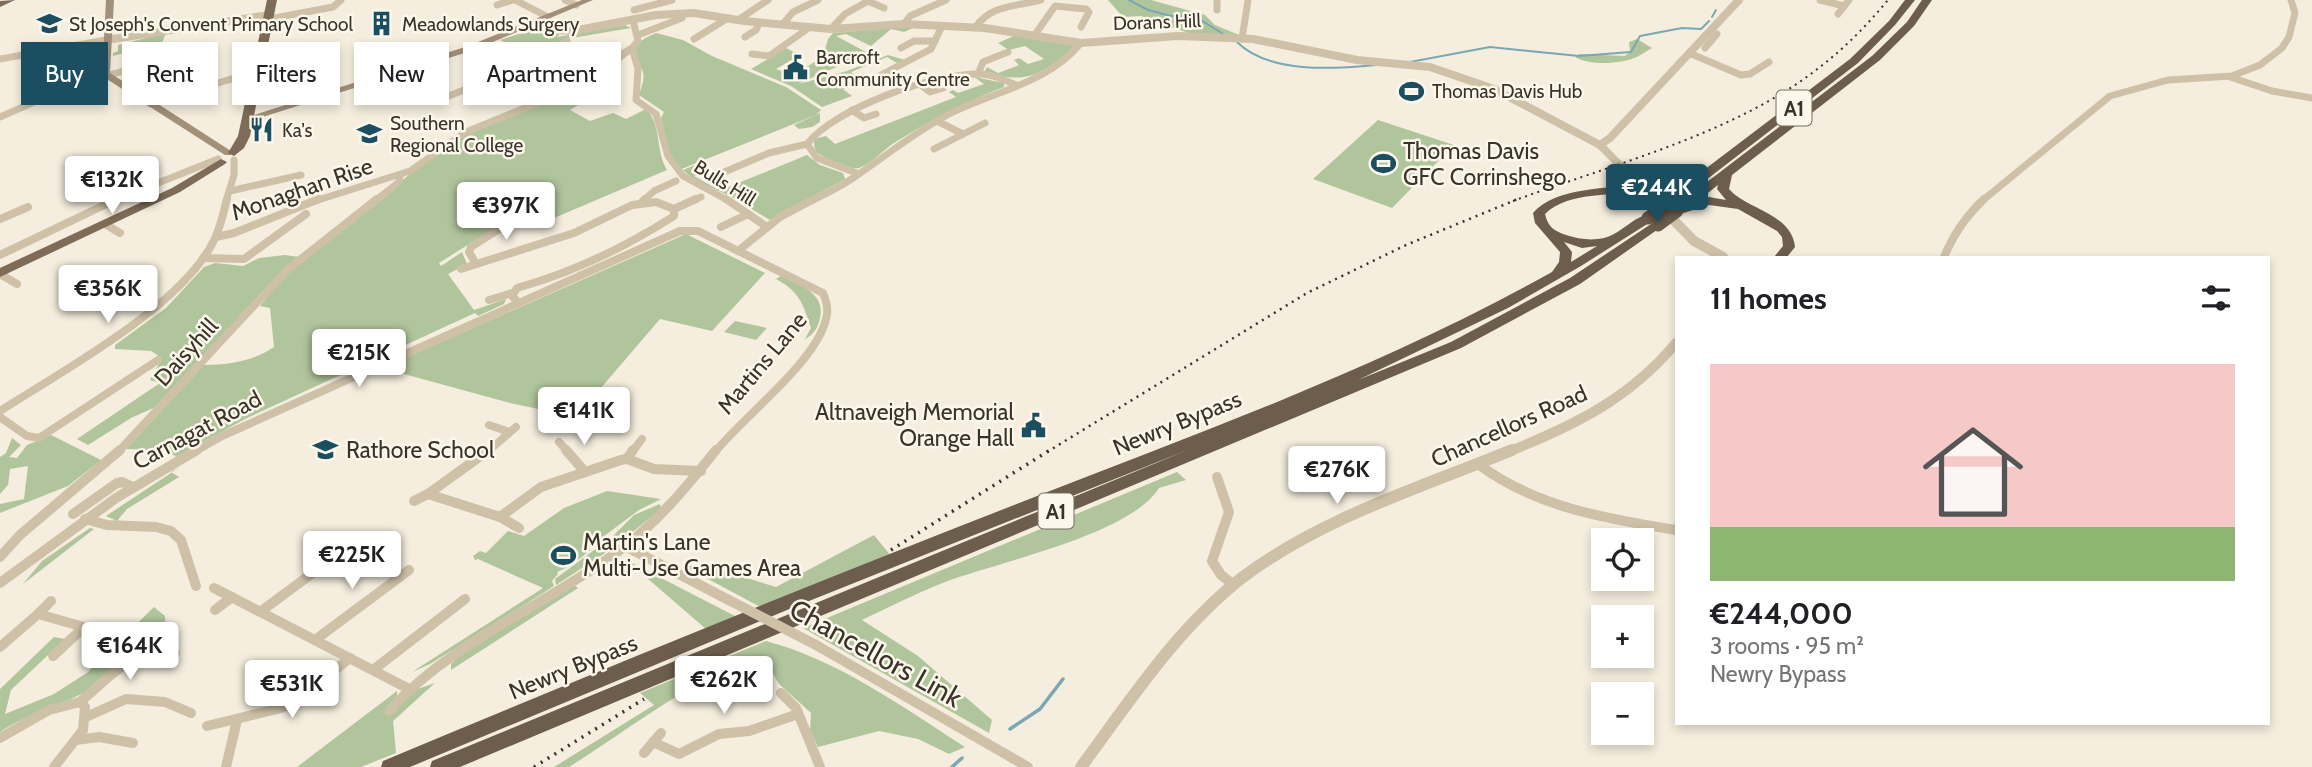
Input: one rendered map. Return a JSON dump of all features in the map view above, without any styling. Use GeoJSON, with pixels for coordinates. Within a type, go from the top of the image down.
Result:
{"type":"FeatureCollection","features":[{"type":"Feature","properties":{"kind":"highway","name":"Newry Bypass"},"geometry":{"type":"LineString","coordinates":[[1674,208],[1854,61],[1892,23],[1910,0]]}},
{"type":"Feature","properties":{"kind":"highway","name":"Newry Bypass"},"geometry":{"type":"LineString","coordinates":[[439,767],[1456,345],[1575,281],[1653,221],[1726,174],[1886,50],[1911,24],[1927,0]]}},
{"type":"Feature","properties":{"kind":"highway"},"geometry":{"type":"LineString","coordinates":[[1726,174],[1723,184],[1726,193],[1784,229],[1789,247],[1781,256]]}},
{"type":"Feature","properties":{"kind":"highway"},"geometry":{"type":"LineString","coordinates":[[1555,277],[1566,257],[1563,246],[1539,218],[1545,205],[1562,199],[1642,188]]}},
{"type":"Feature","properties":{"kind":"highway"},"geometry":{"type":"LineString","coordinates":[[1674,208],[1709,201],[1746,207]]}},
{"type":"Feature","properties":{"kind":"highway","name":"Newry Bypass"},"geometry":{"type":"LineString","coordinates":[[390,767],[705,637],[1353,377],[1473,321],[1555,277],[1623,235],[1653,221]]}},
{"type":"Feature","properties":{"kind":"highway"},"geometry":{"type":"LineString","coordinates":[[1551,233],[1582,244],[1599,243],[1623,235]]}},
{"type":"Feature","properties":{"kind":"main road"},"geometry":{"type":"LineString","coordinates":[[0,4],[10,0]]}},
{"type":"Feature","properties":{"kind":"main road"},"geometry":{"type":"LineString","coordinates":[[106,40],[110,0]]}},
{"type":"Feature","properties":{"kind":"main road"},"geometry":{"type":"LineString","coordinates":[[264,42],[272,0]]}},
{"type":"Feature","properties":{"kind":"main road"},"geometry":{"type":"LineString","coordinates":[[486,42],[589,0]]}},
{"type":"Feature","properties":{"kind":"main road"},"geometry":{"type":"LineString","coordinates":[[247,119],[354,86]]}},
{"type":"Feature","properties":{"kind":"main road"},"geometry":{"type":"LineString","coordinates":[[151,105],[211,145],[212,150],[226,157]]}},
{"type":"Feature","properties":{"kind":"main road"},"geometry":{"type":"LineString","coordinates":[[0,274],[176,190],[226,157],[240,146],[250,105]]}},
{"type":"Feature","properties":{"kind":"street"},"geometry":{"type":"LineString","coordinates":[[0,59],[106,40],[333,7],[341,0]]}},
{"type":"Feature","properties":{"kind":"street"},"geometry":{"type":"LineString","coordinates":[[497,5],[514,0],[548,17]]}},
{"type":"Feature","properties":{"kind":"street"},"geometry":{"type":"LineString","coordinates":[[565,0],[576,5]]}},
{"type":"Feature","properties":{"kind":"street"},"geometry":{"type":"LineString","coordinates":[[631,0],[638,38]]}},
{"type":"Feature","properties":{"kind":"street"},"geometry":{"type":"LineString","coordinates":[[633,14],[671,0]]}},
{"type":"Feature","properties":{"kind":"street"},"geometry":{"type":"LineString","coordinates":[[738,20],[768,0]]}},
{"type":"Feature","properties":{"kind":"street"},"geometry":{"type":"LineString","coordinates":[[783,24],[793,12],[818,0]]}},
{"type":"Feature","properties":{"kind":"street"},"geometry":{"type":"LineString","coordinates":[[904,24],[908,16],[946,0]]}},
{"type":"Feature","properties":{"kind":"street"},"geometry":{"type":"LineString","coordinates":[[975,28],[981,17],[995,9],[1041,0]]}},
{"type":"Feature","properties":{"kind":"street"},"geometry":{"type":"LineString","coordinates":[[1217,0],[1217,10]]}},
{"type":"Feature","properties":{"kind":"street"},"geometry":{"type":"LineString","coordinates":[[1236,39],[1248,0]]}},
{"type":"Feature","properties":{"kind":"street"},"geometry":{"type":"LineString","coordinates":[[1705,48],[1706,40],[1739,0]]}},
{"type":"Feature","properties":{"kind":"street"},"geometry":{"type":"LineString","coordinates":[[1820,0],[1844,6]]}},
{"type":"Feature","properties":{"kind":"street"},"geometry":{"type":"LineString","coordinates":[[1838,15],[1849,0]]}},
{"type":"Feature","properties":{"kind":"street"},"geometry":{"type":"LineString","coordinates":[[1944,256],[1958,227],[1985,199],[2074,127],[2103,99],[2158,81],[2229,76],[2250,69],[2273,55],[2293,33],[2295,10],[2291,0]]}},
{"type":"Feature","properties":{"kind":"street"},"geometry":{"type":"LineString","coordinates":[[831,29],[845,14],[869,1],[884,8]]}},
{"type":"Feature","properties":{"kind":"street"},"geometry":{"type":"LineString","coordinates":[[1034,36],[1055,6],[1086,9],[1089,12],[1081,27]]}},
{"type":"Feature","properties":{"kind":"street","name":"Dorans Hill"},"geometry":{"type":"LineString","coordinates":[[534,23],[553,30],[573,32],[633,14],[683,13],[831,29],[904,24],[975,28],[1081,43],[1178,36],[1236,39],[1446,71],[1479,83],[1600,145],[1694,241],[1721,256]]}},
{"type":"Feature","properties":{"kind":"street"},"geometry":{"type":"LineString","coordinates":[[621,56],[632,48],[638,38],[682,18]]}},
{"type":"Feature","properties":{"kind":"street"},"geometry":{"type":"LineString","coordinates":[[694,39],[728,18]]}},
{"type":"Feature","properties":{"kind":"street"},"geometry":{"type":"LineString","coordinates":[[745,37],[756,30],[760,23]]}},
{"type":"Feature","properties":{"kind":"street"},"geometry":{"type":"LineString","coordinates":[[881,75],[924,53],[935,41],[942,26]]}},
{"type":"Feature","properties":{"kind":"street"},"geometry":{"type":"LineString","coordinates":[[752,54],[769,56],[810,27]]}},
{"type":"Feature","properties":{"kind":"street"},"geometry":{"type":"LineString","coordinates":[[1600,145],[1610,138],[1689,53],[1717,34]]}},
{"type":"Feature","properties":{"kind":"street"},"geometry":{"type":"LineString","coordinates":[[901,48],[914,41],[935,41]]}},
{"type":"Feature","properties":{"kind":"street"},"geometry":{"type":"LineString","coordinates":[[738,251],[780,217],[859,174],[937,121],[977,100],[1050,72],[1066,61],[1081,43]]}},
{"type":"Feature","properties":{"kind":"street"},"geometry":{"type":"LineString","coordinates":[[621,54],[632,48]]}},
{"type":"Feature","properties":{"kind":"street","name":"Bulls Hill"},"geometry":{"type":"LineString","coordinates":[[632,48],[638,69],[636,100],[656,114],[659,131],[672,162],[682,176],[720,195],[767,227]]}},
{"type":"Feature","properties":{"kind":"street"},"geometry":{"type":"LineString","coordinates":[[978,74],[984,62],[1008,52]]}},
{"type":"Feature","properties":{"kind":"street"},"geometry":{"type":"LineString","coordinates":[[1689,53],[1741,75],[1750,74],[1769,62]]}},
{"type":"Feature","properties":{"kind":"street"},"geometry":{"type":"LineString","coordinates":[[722,173],[769,153],[807,144],[812,135],[824,125],[852,110],[922,86],[978,74],[1004,79],[1016,85]]}},
{"type":"Feature","properties":{"kind":"street"},"geometry":{"type":"LineString","coordinates":[[2229,76],[2272,91],[2312,98]]}},
{"type":"Feature","properties":{"kind":"street"},"geometry":{"type":"LineString","coordinates":[[922,86],[930,92],[943,88]]}},
{"type":"Feature","properties":{"kind":"street"},"geometry":{"type":"LineString","coordinates":[[0,117],[27,105]]}},
{"type":"Feature","properties":{"kind":"street"},"geometry":{"type":"LineString","coordinates":[[400,175],[410,171],[466,132],[532,105]]}},
{"type":"Feature","properties":{"kind":"street"},"geometry":{"type":"LineString","coordinates":[[852,110],[864,118],[876,114]]}},
{"type":"Feature","properties":{"kind":"street"},"geometry":{"type":"LineString","coordinates":[[937,121],[963,134]]}},
{"type":"Feature","properties":{"kind":"street"},"geometry":{"type":"LineString","coordinates":[[947,151],[936,148],[985,123]]}},
{"type":"Feature","properties":{"kind":"street"},"geometry":{"type":"LineString","coordinates":[[807,144],[817,158],[859,174]]}},
{"type":"Feature","properties":{"kind":"street"},"geometry":{"type":"LineString","coordinates":[[0,256],[97,207],[226,157],[236,167],[216,237],[203,258],[145,318],[0,411]]}},
{"type":"Feature","properties":{"kind":"street"},"geometry":{"type":"LineString","coordinates":[[230,191],[301,175]]}},
{"type":"Feature","properties":{"kind":"street","name":"Monaghan Rise"},"geometry":{"type":"LineString","coordinates":[[216,237],[234,233],[322,198],[400,175]]}},
{"type":"Feature","properties":{"kind":"street","name":"Daisyhill"},"geometry":{"type":"LineString","coordinates":[[0,557],[20,535],[124,447],[287,270],[399,182],[400,175]]}},
{"type":"Feature","properties":{"kind":"street"},"geometry":{"type":"LineString","coordinates":[[642,202],[654,191],[674,184]]}},
{"type":"Feature","properties":{"kind":"street"},"geometry":{"type":"LineString","coordinates":[[461,269],[573,233],[642,202],[663,203],[674,208],[695,198]]}},
{"type":"Feature","properties":{"kind":"street"},"geometry":{"type":"LineString","coordinates":[[0,219],[27,207]]}},
{"type":"Feature","properties":{"kind":"street"},"geometry":{"type":"LineString","coordinates":[[489,300],[512,293],[522,286],[556,277],[627,246],[673,221],[674,208]]}},
{"type":"Feature","properties":{"kind":"street"},"geometry":{"type":"LineString","coordinates":[[203,258],[244,259],[301,213],[318,216]]}},
{"type":"Feature","properties":{"kind":"street"},"geometry":{"type":"LineString","coordinates":[[476,264],[469,252],[471,247],[513,224],[521,215]]}},
{"type":"Feature","properties":{"kind":"street"},"geometry":{"type":"LineString","coordinates":[[722,227],[746,215]]}},
{"type":"Feature","properties":{"kind":"street"},"geometry":{"type":"LineString","coordinates":[[105,224],[120,233]]}},
{"type":"Feature","properties":{"kind":"street","name":"Carnagat Road"},"geometry":{"type":"LineString","coordinates":[[3,578],[133,487],[251,421],[518,302],[686,230],[698,231],[738,251]]}},
{"type":"Feature","properties":{"kind":"street","name":"Martins Lane"},"geometry":{"type":"LineString","coordinates":[[389,711],[409,689],[481,636],[625,546],[675,503],[728,436],[809,348],[824,326],[828,314],[827,300],[816,288],[738,251]]}},
{"type":"Feature","properties":{"kind":"street"},"geometry":{"type":"LineString","coordinates":[[0,274],[18,284]]}},
{"type":"Feature","properties":{"kind":"street"},"geometry":{"type":"LineString","coordinates":[[512,293],[518,302]]}},
{"type":"Feature","properties":{"kind":"street","name":"Chancellors Road"},"geometry":{"type":"LineString","coordinates":[[1081,767],[1186,631],[1234,585],[1271,559],[1316,534],[1551,435],[1616,400],[1649,374],[1675,344]]}},
{"type":"Feature","properties":{"kind":"street"},"geometry":{"type":"LineString","coordinates":[[0,416],[27,436],[39,438],[158,360]]}},
{"type":"Feature","properties":{"kind":"street"},"geometry":{"type":"LineString","coordinates":[[414,501],[483,456],[513,429],[489,425]]}},
{"type":"Feature","properties":{"kind":"street"},"geometry":{"type":"LineString","coordinates":[[500,517],[541,487],[627,459],[642,439]]}},
{"type":"Feature","properties":{"kind":"street"},"geometry":{"type":"LineString","coordinates":[[559,442],[586,472]]}},
{"type":"Feature","properties":{"kind":"street"},"geometry":{"type":"LineString","coordinates":[[627,459],[654,469],[701,471]]}},
{"type":"Feature","properties":{"kind":"street"},"geometry":{"type":"LineString","coordinates":[[1478,464],[1495,479],[1525,494],[1607,516],[1675,530]]}},
{"type":"Feature","properties":{"kind":"street"},"geometry":{"type":"LineString","coordinates":[[1217,477],[1229,512],[1212,561],[1221,575],[1234,585]]}},
{"type":"Feature","properties":{"kind":"street"},"geometry":{"type":"LineString","coordinates":[[73,514],[117,483],[122,482],[133,487]]}},
{"type":"Feature","properties":{"kind":"street"},"geometry":{"type":"LineString","coordinates":[[428,494],[500,517],[519,528]]}},
{"type":"Feature","properties":{"kind":"street"},"geometry":{"type":"LineString","coordinates":[[85,519],[107,525],[156,527],[171,531],[180,540],[197,586]]}},
{"type":"Feature","properties":{"kind":"street","name":"Chancellors Link"},"geometry":{"type":"LineString","coordinates":[[625,546],[816,645],[1028,767]]}},
{"type":"Feature","properties":{"kind":"street"},"geometry":{"type":"LineString","coordinates":[[260,612],[345,549]]}},
{"type":"Feature","properties":{"kind":"street"},"geometry":{"type":"LineString","coordinates":[[315,640],[410,570]]}},
{"type":"Feature","properties":{"kind":"street"},"geometry":{"type":"LineString","coordinates":[[214,588],[409,689]]}},
{"type":"Feature","properties":{"kind":"street"},"geometry":{"type":"LineString","coordinates":[[215,610],[232,597]]}},
{"type":"Feature","properties":{"kind":"street"},"geometry":{"type":"LineString","coordinates":[[373,670],[412,636],[465,599]]}},
{"type":"Feature","properties":{"kind":"street"},"geometry":{"type":"LineString","coordinates":[[0,647],[51,601]]}},
{"type":"Feature","properties":{"kind":"street"},"geometry":{"type":"LineString","coordinates":[[37,614],[84,627],[53,656]]}},
{"type":"Feature","properties":{"kind":"street"},"geometry":{"type":"LineString","coordinates":[[152,652],[161,635]]}},
{"type":"Feature","properties":{"kind":"street"},"geometry":{"type":"LineString","coordinates":[[0,738],[43,713],[80,702],[134,657],[152,652],[175,653]]}},
{"type":"Feature","properties":{"kind":"street"},"geometry":{"type":"LineString","coordinates":[[207,726],[281,708],[295,701],[350,658]]}},
{"type":"Feature","properties":{"kind":"street"},"geometry":{"type":"LineString","coordinates":[[781,693],[798,714],[820,767]]}},
{"type":"Feature","properties":{"kind":"street"},"geometry":{"type":"LineString","coordinates":[[86,717],[126,699],[165,702],[191,713]]}},
{"type":"Feature","properties":{"kind":"street"},"geometry":{"type":"LineString","coordinates":[[54,767],[83,730],[85,707],[80,702]]}},
{"type":"Feature","properties":{"kind":"street"},"geometry":{"type":"LineString","coordinates":[[644,753],[657,737],[679,754],[719,734],[749,731],[798,714]]}},
{"type":"Feature","properties":{"kind":"street"},"geometry":{"type":"LineString","coordinates":[[226,767],[237,720]]}},
{"type":"Feature","properties":{"kind":"street"},"geometry":{"type":"LineString","coordinates":[[76,740],[99,737],[133,743]]}},
{"type":"Feature","properties":{"kind":"green space"},"geometry":{"type":"Polygon","coordinates":[[[1108,0],[1151,0],[1205,15],[1215,25],[1239,35],[1197,36],[1141,16],[1123,17],[1108,0]]]}},
{"type":"Feature","properties":{"kind":"green space"},"geometry":{"type":"Polygon","coordinates":[[[625,25],[631,28],[559,42],[500,40],[532,31],[560,34],[557,37],[625,25]]]}},
{"type":"Feature","properties":{"kind":"green space"},"geometry":{"type":"Polygon","coordinates":[[[917,26],[904,32],[891,29],[871,46],[846,34],[836,36],[868,53],[798,84],[847,71],[888,55],[905,60],[897,63],[887,57],[851,72],[860,79],[856,84],[843,89],[852,96],[822,107],[791,86],[751,69],[786,48],[800,55],[776,69],[793,75],[823,57],[828,39],[833,33],[917,26]]]}},
{"type":"Feature","properties":{"kind":"green space"},"geometry":{"type":"Polygon","coordinates":[[[166,33],[162,42],[130,42],[166,33]]]}},
{"type":"Feature","properties":{"kind":"green space"},"geometry":{"type":"Polygon","coordinates":[[[656,33],[683,40],[712,56],[786,87],[821,110],[816,115],[679,170],[672,162],[661,118],[664,112],[639,95],[643,72],[637,57],[637,44],[656,33]]]}},
{"type":"Feature","properties":{"kind":"green space"},"geometry":{"type":"Polygon","coordinates":[[[1016,35],[1070,44],[1074,47],[1053,64],[1033,75],[1012,77],[985,71],[987,67],[998,73],[1019,65],[1014,60],[1019,58],[1028,64],[1044,59],[1025,46],[1009,50],[998,43],[1016,35]]]}},
{"type":"Feature","properties":{"kind":"green space"},"geometry":{"type":"Polygon","coordinates":[[[1637,39],[1652,48],[1637,57],[1614,62],[1597,63],[1575,57],[1579,54],[1625,56],[1630,52],[1629,42],[1637,39]]]}},
{"type":"Feature","properties":{"kind":"green space"},"geometry":{"type":"Polygon","coordinates":[[[122,44],[122,54],[113,56],[113,53],[118,51],[118,45],[122,44]]]}},
{"type":"Feature","properties":{"kind":"green space"},"geometry":{"type":"Polygon","coordinates":[[[974,77],[1004,83],[1004,87],[920,127],[859,168],[844,166],[815,149],[814,139],[826,136],[835,144],[956,97],[949,92],[953,90],[958,93],[984,84],[974,77]]]}},
{"type":"Feature","properties":{"kind":"green space"},"geometry":{"type":"Polygon","coordinates":[[[536,105],[578,105],[570,110],[590,121],[613,113],[626,119],[646,109],[657,130],[667,170],[554,218],[520,212],[439,263],[441,266],[462,252],[467,264],[448,274],[474,310],[506,299],[504,304],[478,316],[475,313],[245,419],[174,458],[176,456],[157,450],[126,449],[204,365],[241,361],[274,347],[270,308],[260,306],[289,270],[453,140],[536,105]]]}},
{"type":"Feature","properties":{"kind":"green space"},"geometry":{"type":"Polygon","coordinates":[[[820,113],[820,122],[812,127],[799,129],[794,125],[820,113]]]}},
{"type":"Feature","properties":{"kind":"green space","name":"Thomas Davis GFC Corrinshego"},"geometry":{"type":"Polygon","coordinates":[[[1378,120],[1457,146],[1452,147],[1392,208],[1313,179],[1378,120]]]}},
{"type":"Feature","properties":{"kind":"green space"},"geometry":{"type":"Polygon","coordinates":[[[807,155],[820,165],[843,173],[845,179],[770,220],[730,196],[694,180],[683,170],[700,163],[710,170],[694,176],[717,189],[724,189],[807,155]]]}},
{"type":"Feature","properties":{"kind":"green space"},"geometry":{"type":"Polygon","coordinates":[[[686,234],[765,273],[712,331],[660,319],[576,417],[510,403],[382,368],[686,234]]]}},
{"type":"Feature","properties":{"kind":"green space"},"geometry":{"type":"Polygon","coordinates":[[[285,255],[299,257],[160,405],[131,418],[88,445],[77,439],[160,383],[150,380],[162,358],[151,351],[115,349],[115,345],[166,308],[204,267],[215,263],[243,266],[259,258],[285,255]]]}},
{"type":"Feature","properties":{"kind":"green space"},"geometry":{"type":"Polygon","coordinates":[[[781,276],[811,292],[820,304],[821,312],[816,330],[805,339],[811,328],[806,312],[796,294],[776,279],[781,276]]]}},
{"type":"Feature","properties":{"kind":"green space"},"geometry":{"type":"Polygon","coordinates":[[[735,321],[767,328],[756,340],[724,332],[735,321]]]}},
{"type":"Feature","properties":{"kind":"green space"},"geometry":{"type":"Polygon","coordinates":[[[51,435],[101,460],[68,486],[0,513],[0,504],[24,499],[28,466],[10,469],[8,485],[0,494],[0,457],[6,453],[12,438],[21,445],[9,457],[17,458],[27,445],[51,435]]]}},
{"type":"Feature","properties":{"kind":"green space"},"geometry":{"type":"Polygon","coordinates":[[[172,472],[179,477],[127,509],[117,521],[106,516],[172,472]]]}},
{"type":"Feature","properties":{"kind":"green space"},"geometry":{"type":"Polygon","coordinates":[[[1177,472],[1186,480],[1159,488],[1144,505],[1121,520],[1061,545],[945,582],[862,620],[918,656],[992,720],[989,733],[803,628],[1177,472]]]}},
{"type":"Feature","properties":{"kind":"green space"},"geometry":{"type":"Polygon","coordinates":[[[607,491],[661,499],[639,510],[588,548],[590,550],[578,560],[557,572],[552,581],[554,586],[430,664],[412,672],[543,588],[475,560],[473,556],[480,551],[486,553],[508,531],[524,536],[564,508],[607,491]]]}},
{"type":"Feature","properties":{"kind":"green space"},"geometry":{"type":"Polygon","coordinates":[[[660,504],[661,509],[619,543],[611,538],[634,515],[660,504]]]}},
{"type":"Feature","properties":{"kind":"green space"},"geometry":{"type":"Polygon","coordinates":[[[90,528],[94,529],[23,584],[42,561],[90,528]]]}},
{"type":"Feature","properties":{"kind":"green space"},"geometry":{"type":"Polygon","coordinates":[[[874,535],[891,556],[764,609],[682,565],[710,567],[776,587],[874,535]]]}},
{"type":"Feature","properties":{"kind":"green space"},"geometry":{"type":"Polygon","coordinates":[[[605,542],[616,546],[556,585],[555,579],[605,542]]]}},
{"type":"Feature","properties":{"kind":"green space"},"geometry":{"type":"Polygon","coordinates":[[[626,560],[737,617],[706,629],[632,565],[608,569],[617,562],[626,560]]]}},
{"type":"Feature","properties":{"kind":"green space"},"geometry":{"type":"Polygon","coordinates":[[[574,585],[578,588],[451,670],[451,664],[460,655],[574,585]]]}},
{"type":"Feature","properties":{"kind":"green space"},"geometry":{"type":"Polygon","coordinates":[[[154,607],[165,616],[166,631],[140,638],[113,675],[83,694],[32,715],[0,732],[0,689],[54,637],[65,639],[11,690],[5,714],[54,694],[88,672],[154,607]]]}},
{"type":"Feature","properties":{"kind":"green space"},"geometry":{"type":"Polygon","coordinates":[[[766,641],[793,649],[844,672],[965,747],[949,754],[918,739],[879,731],[818,747],[810,730],[811,713],[779,684],[763,656],[713,676],[688,690],[569,767],[554,767],[654,705],[640,693],[766,641]]]}},
{"type":"Feature","properties":{"kind":"green space"},"geometry":{"type":"Polygon","coordinates":[[[435,683],[393,721],[396,753],[361,767],[297,767],[397,691],[397,696],[435,683]]]}},
{"type":"Feature","properties":{"kind":"waterway"},"geometry":{"type":"LineString","coordinates":[[1129,0],[1148,10],[1171,16],[1194,16],[1225,35]]}},
{"type":"Feature","properties":{"kind":"waterway"},"geometry":{"type":"LineString","coordinates":[[1712,17],[1716,10]]}},
{"type":"Feature","properties":{"kind":"waterway"},"geometry":{"type":"LineString","coordinates":[[1410,62],[1490,47],[1579,56],[1631,52],[1640,36],[1682,28],[1701,29],[1709,21]]}},
{"type":"Feature","properties":{"kind":"waterway"},"geometry":{"type":"LineString","coordinates":[[1237,42],[1266,60],[1284,64],[1322,68],[1376,65]]}},
{"type":"Feature","properties":{"kind":"waterway"},"geometry":{"type":"LineString","coordinates":[[1010,729],[1040,709],[1063,679]]}},
{"type":"Feature","properties":{"kind":"waterway"},"geometry":{"type":"LineString","coordinates":[[952,767],[962,758]]}},
{"type":"Feature","properties":{"kind":"railway"},"geometry":{"type":"LineString","coordinates":[[1514,201],[1672,145],[1750,111],[1787,90],[1830,59],[1888,0]]}},
{"type":"Feature","properties":{"kind":"railway"},"geometry":{"type":"LineString","coordinates":[[1514,201],[1518,199]]}},
{"type":"Feature","properties":{"kind":"railway"},"geometry":{"type":"LineString","coordinates":[[1047,452],[1307,293],[1406,245],[1514,201]]}},
{"type":"Feature","properties":{"kind":"railway"},"geometry":{"type":"LineString","coordinates":[[891,550],[1050,450]]}},
{"type":"Feature","properties":{"kind":"railway"},"geometry":{"type":"LineString","coordinates":[[534,767],[644,699]]}},
{"type":"Feature","properties":{"kind":"place","name":"St Joseph's Convent Primary School"},"geometry":{"type":"Point","coordinates":[49,24]}},
{"type":"Feature","properties":{"kind":"place","name":"Meadowlands Surgery"},"geometry":{"type":"Point","coordinates":[382,24]}},
{"type":"Feature","properties":{"kind":"place","name":"Barcroft Community Centre"},"geometry":{"type":"Point","coordinates":[796,68]}},
{"type":"Feature","properties":{"kind":"place","name":"Thomas Davis Hub"},"geometry":{"type":"Point","coordinates":[1412,91]}},
{"type":"Feature","properties":{"kind":"place","name":"Ka's"},"geometry":{"type":"Point","coordinates":[262,130]}},
{"type":"Feature","properties":{"kind":"place","name":"Southern Regional College"},"geometry":{"type":"Point","coordinates":[370,134]}},
{"type":"Feature","properties":{"kind":"place","name":"Thomas Davis GFC Corrinshego"},"geometry":{"type":"Point","coordinates":[1383,164]}},
{"type":"Feature","properties":{"kind":"place","name":"Altnaveigh Memorial Orange Hall"},"geometry":{"type":"Point","coordinates":[1034,425]}},
{"type":"Feature","properties":{"kind":"place","name":"Rathore School"},"geometry":{"type":"Point","coordinates":[326,450]}},
{"type":"Feature","properties":{"kind":"place","name":"Martin's Lane Multi-Use Games Area"},"geometry":{"type":"Point","coordinates":[563,555]}}]}
